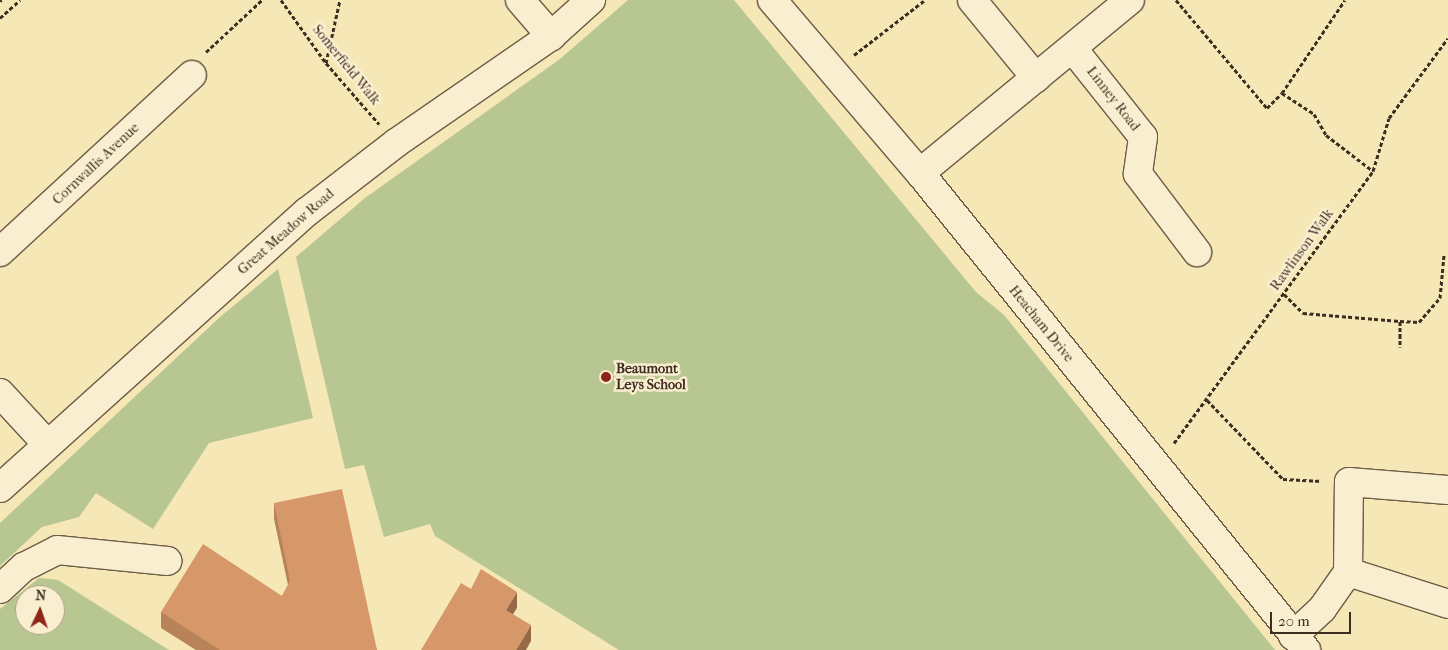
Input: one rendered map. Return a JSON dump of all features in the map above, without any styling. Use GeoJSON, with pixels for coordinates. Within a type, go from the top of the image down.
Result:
{"type":"FeatureCollection","features":[{"type":"Feature","properties":{"kind":"street"},"geometry":{"type":"LineString","coordinates":[[520,0],[551,36]]}},
{"type":"Feature","properties":{"kind":"street","name":"Great Meadow Road"},"geometry":{"type":"LineString","coordinates":[[0,488],[46,444],[308,211],[396,143],[551,36],[591,0]]}},
{"type":"Feature","properties":{"kind":"street","name":"Heacham Drive"},"geometry":{"type":"LineString","coordinates":[[772,0],[920,173],[1299,643]]}},
{"type":"Feature","properties":{"kind":"street"},"geometry":{"type":"LineString","coordinates":[[972,0],[1036,78]]}},
{"type":"Feature","properties":{"kind":"street"},"geometry":{"type":"LineString","coordinates":[[920,173],[1073,49],[1130,0]]}},
{"type":"Feature","properties":{"kind":"street","name":"Linney Road"},"geometry":{"type":"LineString","coordinates":[[1073,49],[1143,137],[1138,174],[1197,252]]}},
{"type":"Feature","properties":{"kind":"street","name":"Cornwallis Avenue"},"geometry":{"type":"LineString","coordinates":[[0,252],[192,75]]}},
{"type":"Feature","properties":{"kind":"street"},"geometry":{"type":"LineString","coordinates":[[0,393],[46,444]]}},
{"type":"Feature","properties":{"kind":"street"},"geometry":{"type":"LineString","coordinates":[[1299,643],[1348,572],[1349,482],[1448,490]]}},
{"type":"Feature","properties":{"kind":"street"},"geometry":{"type":"LineString","coordinates":[[0,589],[24,567],[57,550],[167,562]]}},
{"type":"Feature","properties":{"kind":"street"},"geometry":{"type":"LineString","coordinates":[[1348,572],[1448,604]]}},
{"type":"Feature","properties":{"kind":"path"},"geometry":{"type":"LineString","coordinates":[[0,18],[20,0]]}},
{"type":"Feature","properties":{"kind":"path"},"geometry":{"type":"LineString","coordinates":[[192,75],[194,63],[262,0]]}},
{"type":"Feature","properties":{"kind":"path","name":"Somerfield Walk"},"geometry":{"type":"LineString","coordinates":[[281,0],[326,62],[396,143]]}},
{"type":"Feature","properties":{"kind":"path"},"geometry":{"type":"LineString","coordinates":[[326,62],[340,0]]}},
{"type":"Feature","properties":{"kind":"path"},"geometry":{"type":"LineString","coordinates":[[833,71],[925,0]]}},
{"type":"Feature","properties":{"kind":"path"},"geometry":{"type":"LineString","coordinates":[[1176,0],[1267,108],[1282,93],[1346,0]]}},
{"type":"Feature","properties":{"kind":"path","name":"Rawlinson Walk"},"geometry":{"type":"LineString","coordinates":[[1156,467],[1373,171],[1389,118],[1448,38]]}},
{"type":"Feature","properties":{"kind":"path"},"geometry":{"type":"LineString","coordinates":[[1282,93],[1314,114],[1326,135],[1373,171]]}},
{"type":"Feature","properties":{"kind":"path"},"geometry":{"type":"LineString","coordinates":[[1284,294],[1303,313],[1420,322],[1440,298],[1444,254]]}},
{"type":"Feature","properties":{"kind":"path"},"geometry":{"type":"LineString","coordinates":[[1400,321],[1400,347]]}},
{"type":"Feature","properties":{"kind":"path"},"geometry":{"type":"LineString","coordinates":[[1206,400],[1283,479],[1349,482]]}},
{"type":"Feature","properties":{"kind":"green space","name":"Beaumont Leys School"},"geometry":{"type":"Polygon","coordinates":[[[628,0],[734,0],[976,292],[1004,315],[1275,650],[619,650],[435,536],[430,524],[384,537],[364,465],[345,469],[296,257],[365,198],[560,59],[628,0]]]}},
{"type":"Feature","properties":{"kind":"green space"},"geometry":{"type":"Polygon","coordinates":[[[278,269],[313,418],[209,443],[153,529],[96,493],[79,517],[42,527],[0,566],[0,523],[220,317],[278,269]]]}},
{"type":"Feature","properties":{"kind":"green space"},"geometry":{"type":"Polygon","coordinates":[[[39,578],[58,580],[169,650],[0,650],[0,609],[15,597],[15,635],[65,635],[65,585],[30,585],[39,578]]]}},
{"type":"Feature","properties":{"kind":"building"},"geometry":{"type":"Polygon","coordinates":[[[342,489],[377,650],[220,650],[161,612],[203,544],[282,596],[290,581],[274,503],[342,489]]]}},
{"type":"Feature","properties":{"kind":"building"},"geometry":{"type":"Polygon","coordinates":[[[481,569],[517,592],[506,610],[531,625],[516,650],[421,650],[461,583],[471,589],[481,569]]]}},
{"type":"Feature","properties":{"kind":"place","name":"Beaumont Leys School"},"geometry":{"type":"Point","coordinates":[606,377]}}]}
